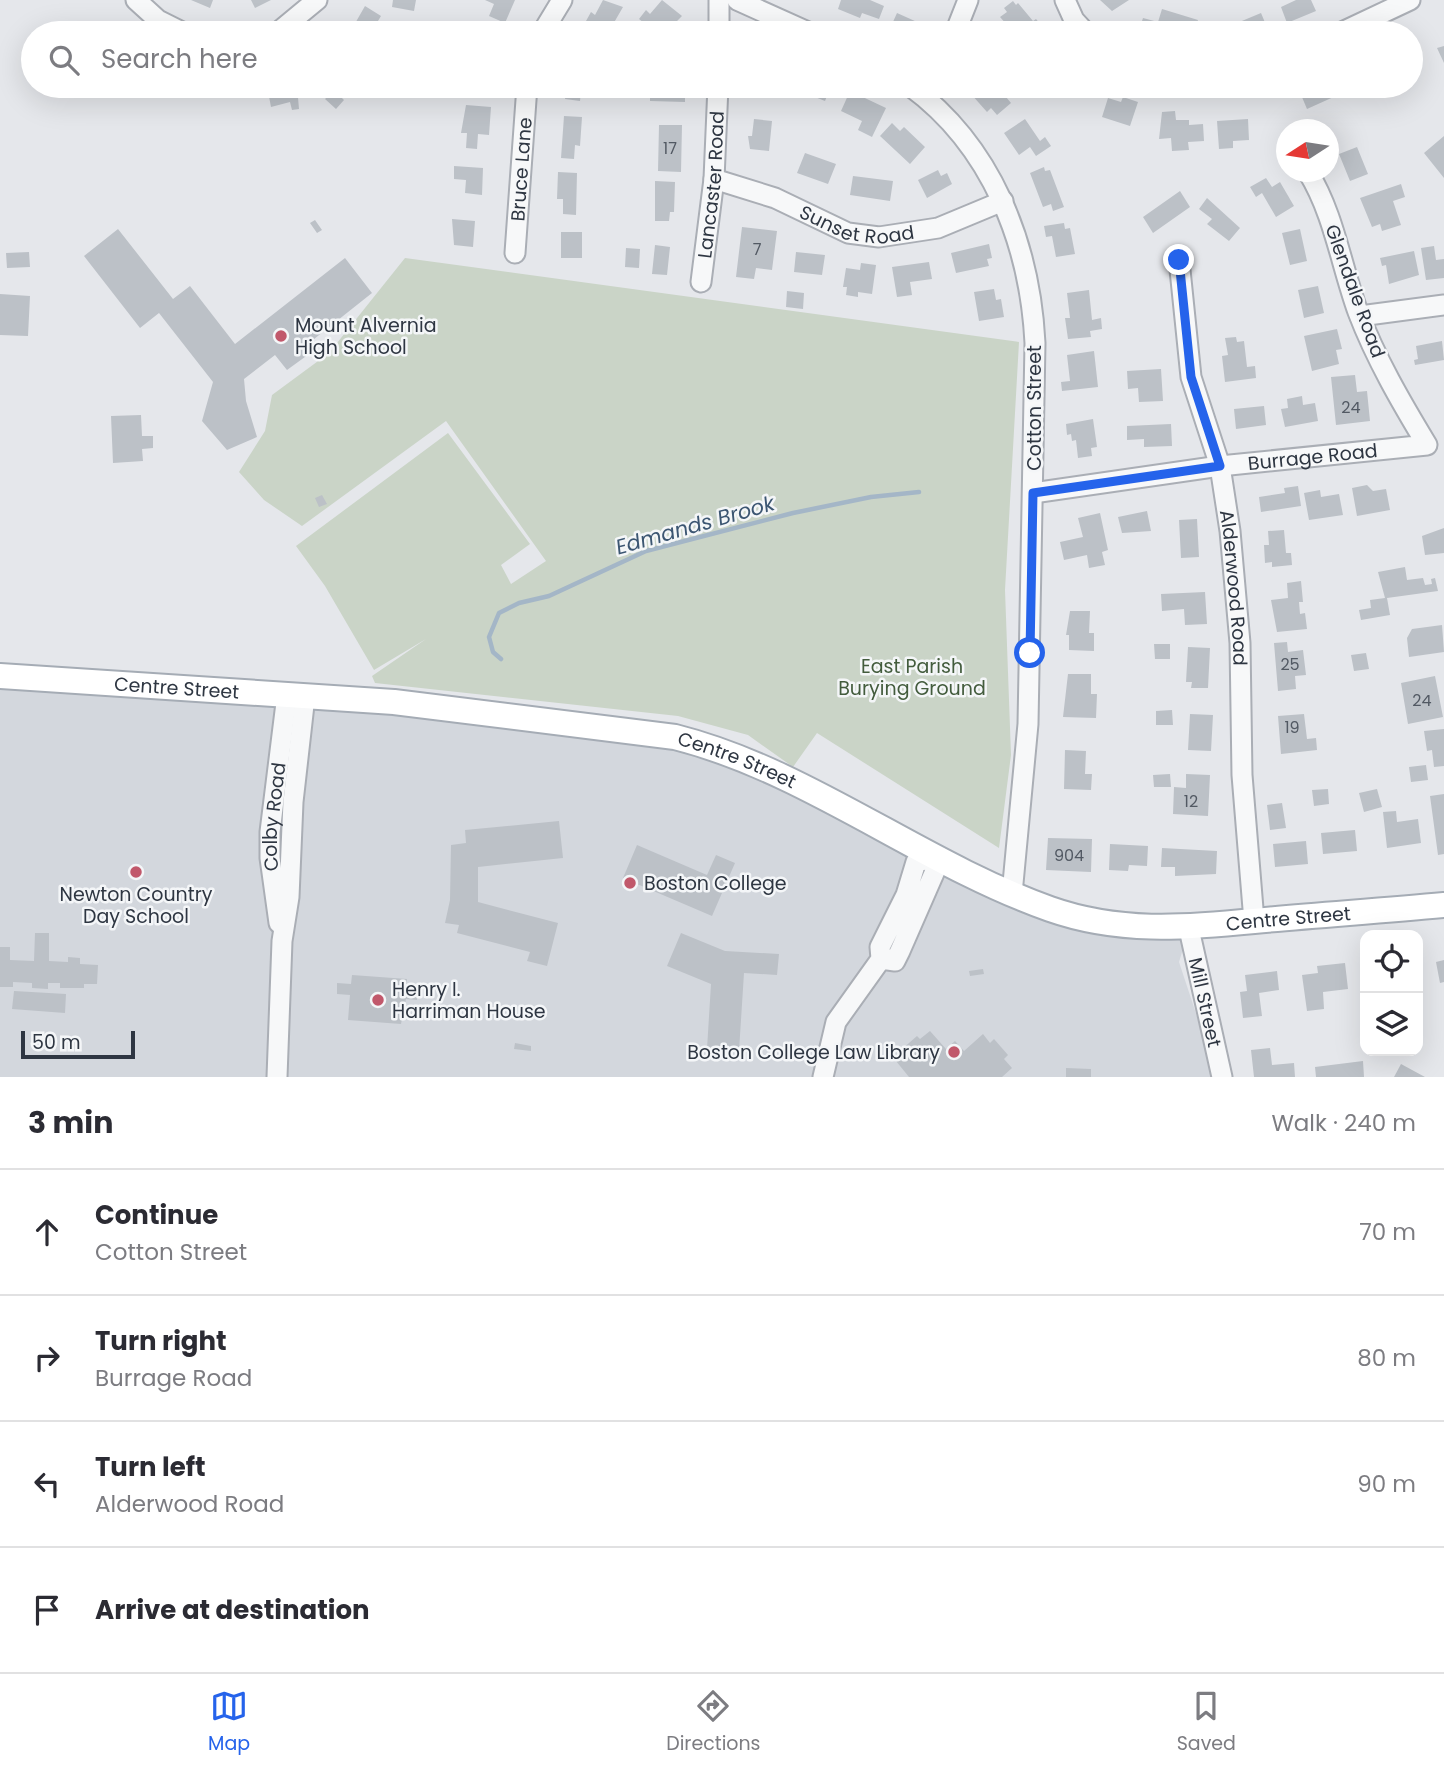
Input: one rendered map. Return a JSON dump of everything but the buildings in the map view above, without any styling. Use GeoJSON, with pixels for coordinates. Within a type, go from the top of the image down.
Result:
{"type":"FeatureCollection","features":[{"type":"Feature","properties":{"kind":"main road","name":"Centre Street"},"geometry":{"type":"LineString","coordinates":[[0,676],[407,704],[656,734],[701,744],[760,766],[935,858],[1012,894],[1091,920],[1132,926],[1189,929],[1444,905]]}},
{"type":"Feature","properties":{"kind":"street"},"geometry":{"type":"LineString","coordinates":[[136,0],[160,21]]}},
{"type":"Feature","properties":{"kind":"street"},"geometry":{"type":"LineString","coordinates":[[292,21],[317,0]]}},
{"type":"Feature","properties":{"kind":"street"},"geometry":{"type":"LineString","coordinates":[[549,21],[562,0]]}},
{"type":"Feature","properties":{"kind":"street"},"geometry":{"type":"LineString","coordinates":[[719,0],[719,21]]}},
{"type":"Feature","properties":{"kind":"street"},"geometry":{"type":"LineString","coordinates":[[738,0],[784,21]]}},
{"type":"Feature","properties":{"kind":"street"},"geometry":{"type":"LineString","coordinates":[[960,21],[968,0]]}},
{"type":"Feature","properties":{"kind":"street"},"geometry":{"type":"LineString","coordinates":[[1065,0],[1075,21]]}},
{"type":"Feature","properties":{"kind":"street"},"geometry":{"type":"LineString","coordinates":[[1365,21],[1410,0]]}},
{"type":"Feature","properties":{"kind":"street","name":"Bruce Lane"},"geometry":{"type":"LineString","coordinates":[[515,253],[526,98]]}},
{"type":"Feature","properties":{"kind":"street","name":"Lancaster Road"},"geometry":{"type":"LineString","coordinates":[[701,282],[714,179],[717,98]]}},
{"type":"Feature","properties":{"kind":"street","name":"Cotton Street"},"geometry":{"type":"LineString","coordinates":[[935,98],[990,176],[1003,201],[1019,245],[1031,293],[1035,343],[1028,724],[1012,894]]}},
{"type":"Feature","properties":{"kind":"street","name":"Sunset Road"},"geometry":{"type":"LineString","coordinates":[[714,179],[775,198],[848,233],[879,237],[937,228],[1003,201]]}},
{"type":"Feature","properties":{"kind":"street","name":"Glendale Road"},"geometry":{"type":"LineString","coordinates":[[1313,182],[1324,203],[1360,316],[1387,377],[1427,445]]}},
{"type":"Feature","properties":{"kind":"street","name":"Alderwood Road"},"geometry":{"type":"LineString","coordinates":[[1179,260],[1191,377],[1220,466],[1230,531],[1240,643],[1242,775],[1254,921]]}},
{"type":"Feature","properties":{"kind":"street"},"geometry":{"type":"LineString","coordinates":[[1360,316],[1444,305]]}},
{"type":"Feature","properties":{"kind":"street","name":"Burrage Road"},"geometry":{"type":"LineString","coordinates":[[1033,493],[1220,466],[1427,445]]}},
{"type":"Feature","properties":{"kind":"street","name":"Colby Road"},"geometry":{"type":"LineString","coordinates":[[277,1077],[282,941],[289,897],[296,696]]}},
{"type":"Feature","properties":{"kind":"street"},"geometry":{"type":"LineString","coordinates":[[823,1077],[836,1022],[881,959],[880,947],[906,895],[916,862],[935,858]]}},
{"type":"Feature","properties":{"kind":"street","name":"Mill Street"},"geometry":{"type":"LineString","coordinates":[[1189,929],[1222,1077]]}},
{"type":"Feature","properties":{"kind":"shaded area","name":"Boston College"},"geometry":{"type":"Polygon","coordinates":[[[0,676],[675,737],[1012,894],[1189,929],[1179,962],[1217,1077],[0,1077],[0,676]]]}},
{"type":"Feature","properties":{"kind":"green space","name":"East Parish Burying Ground"},"geometry":{"type":"Polygon","coordinates":[[[405,258],[1019,342],[1005,590],[1011,755],[999,848],[817,733],[793,767],[748,735],[678,716],[375,683],[372,676],[426,639],[374,670],[325,586],[296,546],[448,433],[530,544],[501,565],[511,584],[546,561],[446,421],[302,526],[264,500],[239,472],[265,431],[272,395],[329,353],[405,258]]]}},
{"type":"Feature","properties":{"kind":"waterway","name":"Edmands Brook"},"geometry":{"type":"LineString","coordinates":[[501,659],[493,652],[489,637],[499,613],[519,603],[549,596],[646,551],[793,513],[871,497],[919,492]]}},
{"type":"Feature","properties":{"kind":"place","name":"Mount Alvernia High School"},"geometry":{"type":"Point","coordinates":[281,336]}},
{"type":"Feature","properties":{"kind":"place","name":"Newton Country Day School"},"geometry":{"type":"Point","coordinates":[136,872]}},
{"type":"Feature","properties":{"kind":"place","name":"Boston College"},"geometry":{"type":"Point","coordinates":[630,883]}},
{"type":"Feature","properties":{"kind":"place","name":"Henry I. Harriman House"},"geometry":{"type":"Point","coordinates":[378,1000]}},
{"type":"Feature","properties":{"kind":"place","name":"Boston College Law Library"},"geometry":{"type":"Point","coordinates":[954,1052]}},
{"type":"Feature","properties":{"kind":"route"},"geometry":{"type":"LineString","coordinates":[[1030,653],[1033,493],[1220,466],[1191,377],[1179,260]]}}]}
